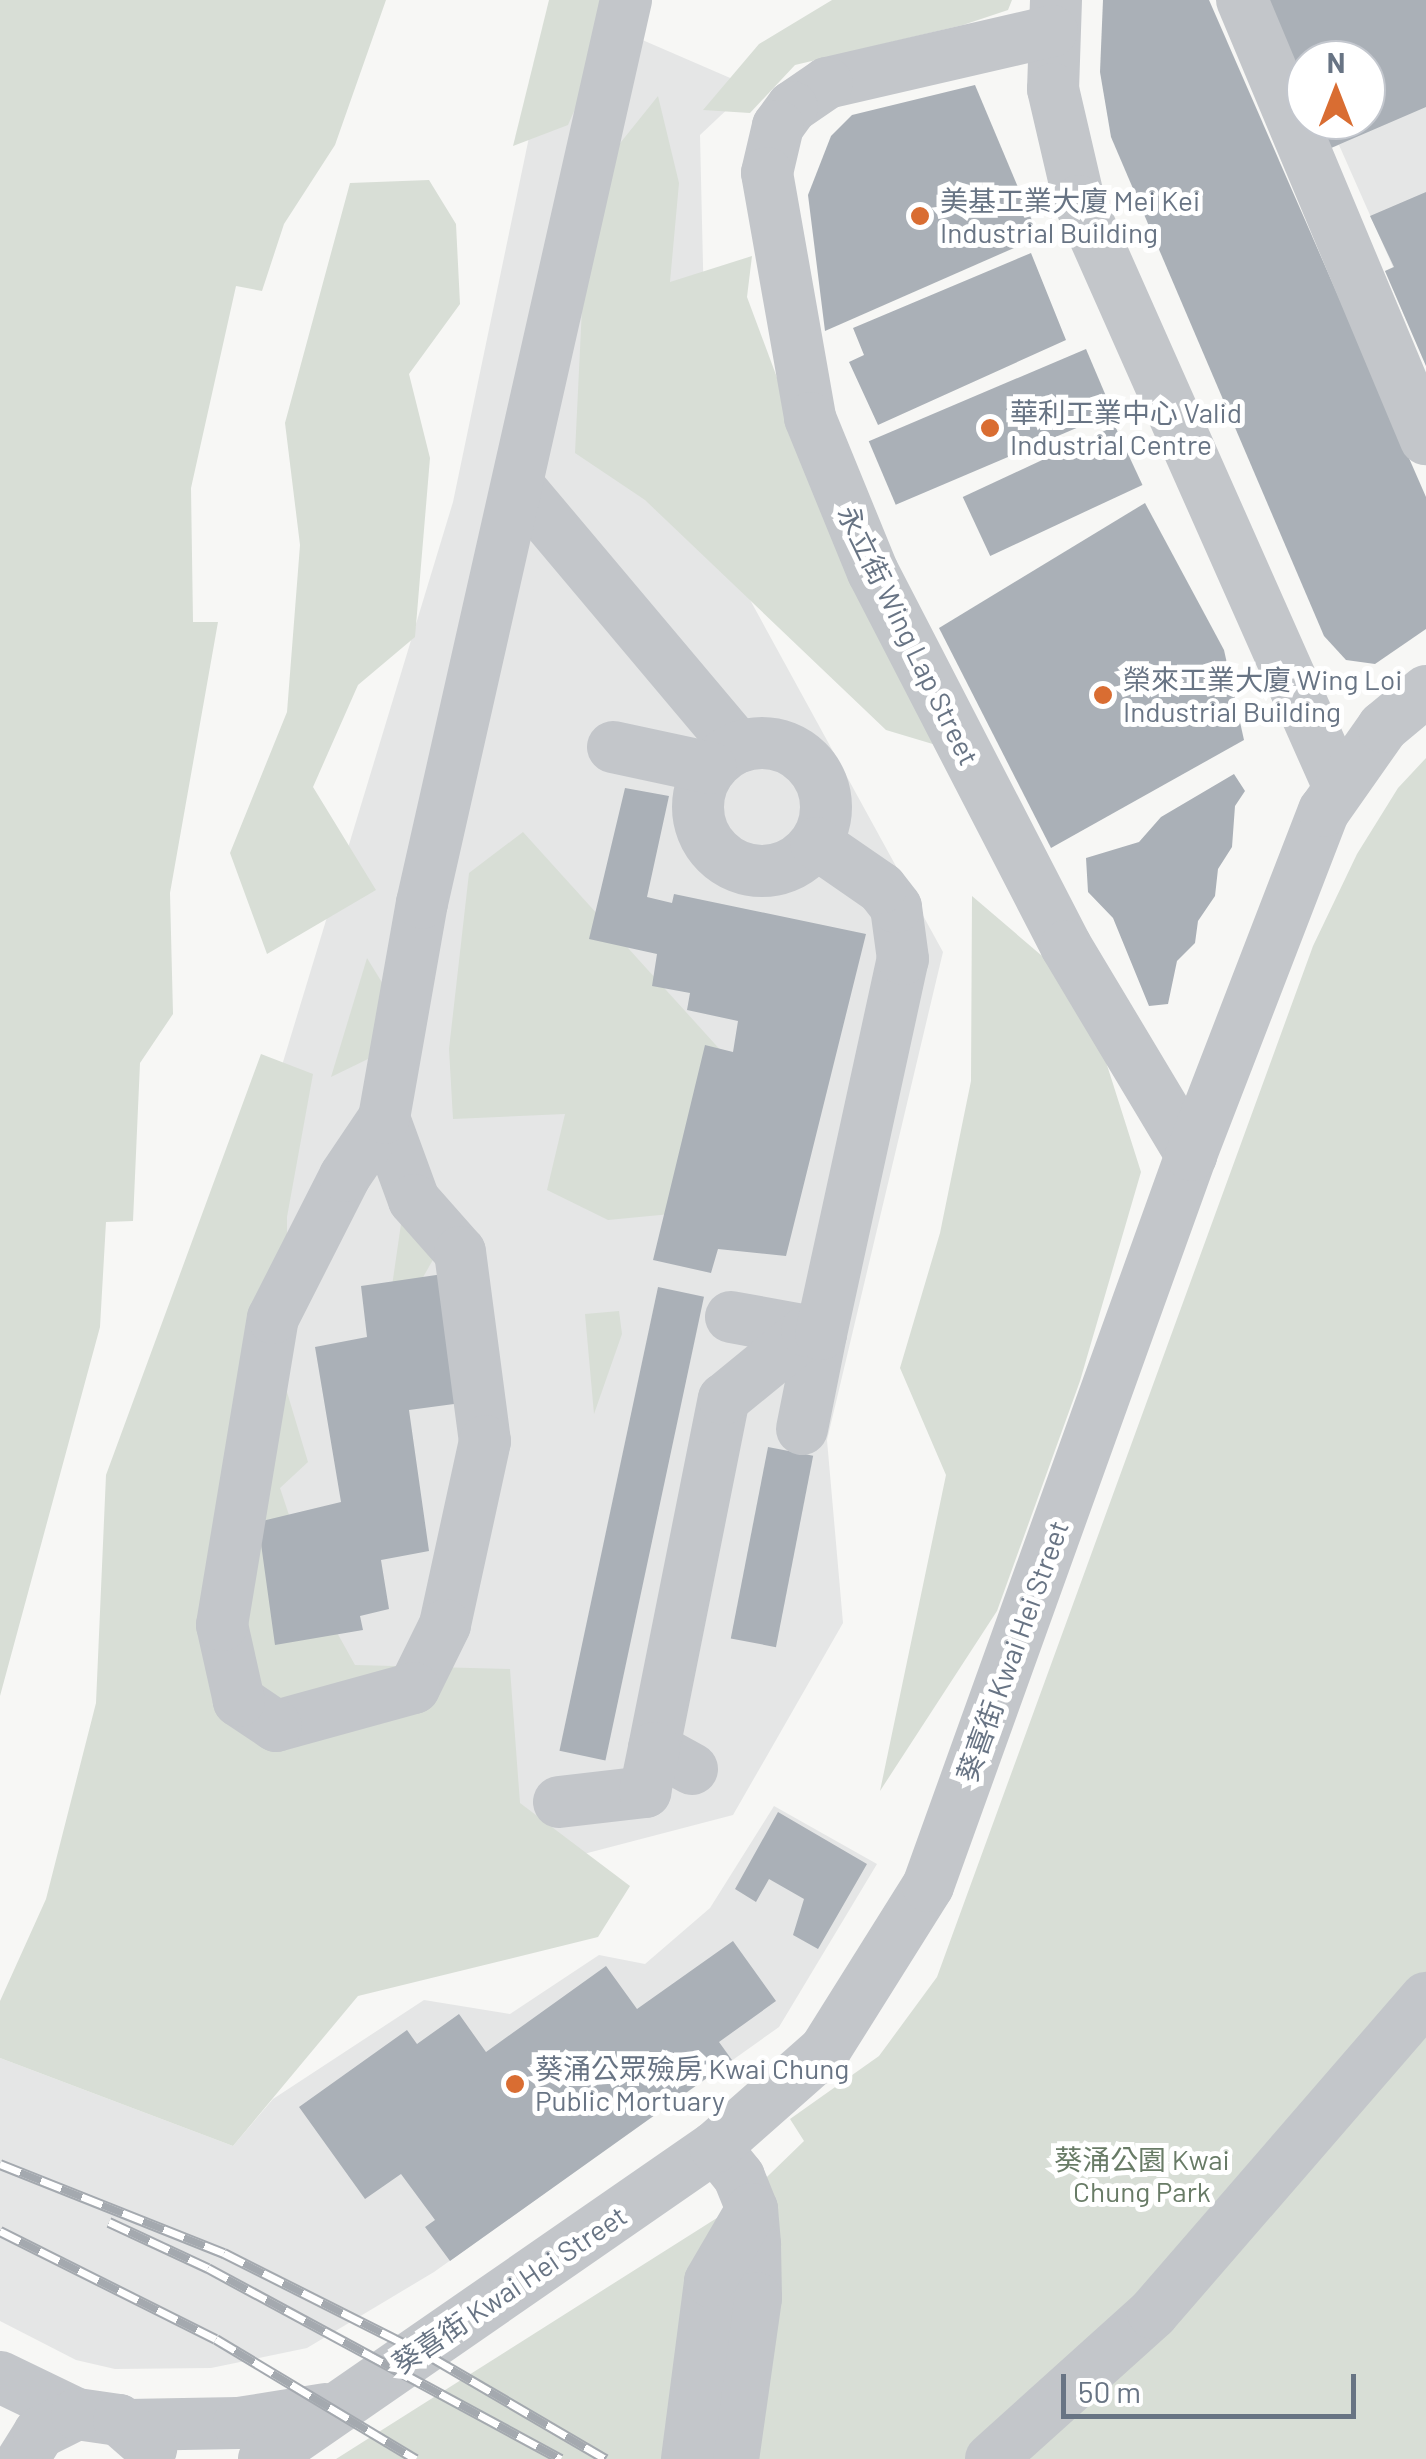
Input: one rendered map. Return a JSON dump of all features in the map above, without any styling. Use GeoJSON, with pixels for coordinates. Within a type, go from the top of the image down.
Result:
{"type":"FeatureCollection","features":[{"type":"Feature","properties":{"kind":"street"},"geometry":{"type":"LineString","coordinates":[[1242,0],[1426,439]]}},
{"type":"Feature","properties":{"kind":"street"},"geometry":{"type":"LineString","coordinates":[[384,1118],[414,1200],[460,1252],[484,1441],[445,1625],[414,1688],[276,1726],[239,1700],[222,1625],[273,1318],[345,1176],[384,1118],[422,903],[520,488],[622,15]]}},
{"type":"Feature","properties":{"kind":"street"},"geometry":{"type":"LineString","coordinates":[[1054,16],[1052,88],[1078,202],[1337,783]]}},
{"type":"Feature","properties":{"kind":"street","name":"永立街 Wing Lap Street"},"geometry":{"type":"LineString","coordinates":[[1054,16],[828,83],[792,108],[778,126],[767,173],[810,418],[873,572],[1066,946],[1192,1155]]}},
{"type":"Feature","properties":{"kind":"street"},"geometry":{"type":"LineString","coordinates":[[520,488],[725,757]]}},
{"type":"Feature","properties":{"kind":"street","name":"葵喜街 Kwai Hei Street"},"geometry":{"type":"LineString","coordinates":[[264,2459],[330,2408],[715,2147],[825,2050],[928,1886],[1192,1155],[1337,783],[1383,726],[1426,690]]}},
{"type":"Feature","properties":{"kind":"street"},"geometry":{"type":"LineString","coordinates":[[613,748],[725,757],[779,744],[813,766],[828,804],[816,843],[781,869],[738,866],[719,854],[698,816],[699,794],[725,757]]}},
{"type":"Feature","properties":{"kind":"street"},"geometry":{"type":"LineString","coordinates":[[802,1429],[814,1333],[903,959],[896,907],[881,888],[816,843]]}},
{"type":"Feature","properties":{"kind":"street"},"geometry":{"type":"LineString","coordinates":[[732,1317],[814,1333]]}},
{"type":"Feature","properties":{"kind":"street"},"geometry":{"type":"LineString","coordinates":[[559,1802],[645,1792],[673,1759],[724,1399],[814,1333]]}},
{"type":"Feature","properties":{"kind":"street"},"geometry":{"type":"LineString","coordinates":[[991,2459],[1153,2312],[1426,1998]]}},
{"type":"Feature","properties":{"kind":"street"},"geometry":{"type":"LineString","coordinates":[[715,2147],[739,2177],[752,2210],[756,2298],[733,2459]]}},
{"type":"Feature","properties":{"kind":"street"},"geometry":{"type":"LineString","coordinates":[[687,2459],[710,2281],[752,2210]]}},
{"type":"Feature","properties":{"kind":"street","name":"葵喜街 Kwai Hei Street"},"geometry":{"type":"LineString","coordinates":[[0,2377],[77,2414],[98,2414],[141,2442],[330,2408]]}},
{"type":"Feature","properties":{"kind":"street"},"geometry":{"type":"LineString","coordinates":[[23,2459],[39,2433],[77,2414]]}},
{"type":"Feature","properties":{"kind":"shaded area"},"geometry":{"type":"Polygon","coordinates":[[[1267,0],[1426,0],[1426,366],[1385,271],[1393,267],[1339,145],[1331,148],[1341,140],[1386,140],[1386,40],[1293,40],[1267,0]]]}},
{"type":"Feature","properties":{"kind":"shaded area"},"geometry":{"type":"Polygon","coordinates":[[[557,3],[751,87],[700,135],[709,525],[943,952],[827,1440],[843,1623],[733,1815],[511,1873],[290,1841],[239,1207],[453,502],[557,3]]]}},
{"type":"Feature","properties":{"kind":"shaded area","name":"葵涌公眾殮房 Kwai Chung Public Mortuary"},"geometry":{"type":"Polygon","coordinates":[[[774,1806],[877,1864],[779,2027],[434,2272],[307,2348],[211,2368],[115,2369],[76,2360],[0,2321],[0,2058],[233,2146],[273,2099],[424,2000],[510,2014],[599,1955],[645,1964],[710,1908],[774,1806]]]}},
{"type":"Feature","properties":{"kind":"green space"},"geometry":{"type":"Polygon","coordinates":[[[0,0],[386,0],[335,145],[284,224],[262,291],[236,286],[191,488],[193,622],[218,622],[170,893],[173,1014],[140,1063],[133,1221],[106,1222],[100,1327],[0,1696],[0,0]]]}},
{"type":"Feature","properties":{"kind":"green space"},"geometry":{"type":"Polygon","coordinates":[[[549,0],[623,0],[568,125],[513,146],[549,0]]]}},
{"type":"Feature","properties":{"kind":"green space"},"geometry":{"type":"Polygon","coordinates":[[[832,0],[1012,0],[1008,10],[963,25],[795,65],[750,113],[703,110],[759,44],[832,0]]]}},
{"type":"Feature","properties":{"kind":"green space"},"geometry":{"type":"Polygon","coordinates":[[[658,96],[679,183],[670,282],[752,256],[747,297],[795,426],[936,745],[886,730],[645,500],[575,453],[588,183],[658,96]]]}},
{"type":"Feature","properties":{"kind":"green space"},"geometry":{"type":"Polygon","coordinates":[[[429,180],[456,224],[460,304],[409,374],[430,458],[415,637],[358,685],[313,787],[376,890],[267,954],[230,853],[287,712],[300,545],[285,423],[350,183],[429,180]]]}},
{"type":"Feature","properties":{"kind":"green space","name":"葵涌公園 Kwai Chung Park"},"geometry":{"type":"Polygon","coordinates":[[[1426,758],[1426,2459],[336,2459],[739,2204],[804,2141],[790,2119],[879,2056],[937,1977],[1313,946],[1357,854],[1398,788],[1426,758]]]}},
{"type":"Feature","properties":{"kind":"green space"},"geometry":{"type":"Polygon","coordinates":[[[523,832],[762,1096],[723,1209],[608,1220],[547,1190],[565,1114],[453,1119],[449,1049],[469,873],[523,832]]]}},
{"type":"Feature","properties":{"kind":"green space"},"geometry":{"type":"Polygon","coordinates":[[[972,896],[1048,961],[1100,1043],[1141,1172],[1080,1381],[997,1611],[880,1791],[946,1475],[900,1368],[940,1233],[971,1081],[972,896]]]}},
{"type":"Feature","properties":{"kind":"green space"},"geometry":{"type":"Polygon","coordinates":[[[367,958],[386,989],[368,1059],[331,1077],[367,958]]]}},
{"type":"Feature","properties":{"kind":"green space"},"geometry":{"type":"Polygon","coordinates":[[[261,1054],[313,1074],[287,1217],[287,1392],[308,1462],[280,1488],[315,1593],[355,1665],[510,1669],[520,1803],[630,1886],[598,1937],[358,1996],[233,2146],[0,2058],[0,2001],[46,1899],[96,1703],[106,1475],[261,1054]]]}},
{"type":"Feature","properties":{"kind":"green space"},"geometry":{"type":"Polygon","coordinates":[[[456,1219],[383,1348],[401,1224],[456,1219]]]}},
{"type":"Feature","properties":{"kind":"green space"},"geometry":{"type":"Polygon","coordinates":[[[619,1311],[622,1334],[594,1414],[585,1314],[619,1311]]]}},
{"type":"Feature","properties":{"kind":"building"},"geometry":{"type":"Polygon","coordinates":[[[1103,0],[1209,0],[1426,497],[1426,629],[1375,664],[1346,660],[1324,636],[1111,137],[1100,72],[1103,0]]]}},
{"type":"Feature","properties":{"kind":"building"},"geometry":{"type":"Polygon","coordinates":[[[1267,0],[1426,0],[1426,107],[1386,124],[1386,40],[1286,40],[1286,44],[1267,0]]]}},
{"type":"Feature","properties":{"kind":"building","name":"美基工業大廈 Mei Kei Industrial Building"},"geometry":{"type":"Polygon","coordinates":[[[975,85],[1039,237],[825,331],[808,195],[831,136],[852,115],[975,85]]]}},
{"type":"Feature","properties":{"kind":"building"},"geometry":{"type":"Polygon","coordinates":[[[1328,140],[1350,140],[1331,148],[1328,140]]]}},
{"type":"Feature","properties":{"kind":"building"},"geometry":{"type":"Polygon","coordinates":[[[1426,192],[1426,366],[1385,271],[1394,267],[1370,216],[1426,192]]]}},
{"type":"Feature","properties":{"kind":"building"},"geometry":{"type":"Polygon","coordinates":[[[1031,253],[1066,340],[878,425],[849,362],[864,355],[853,328],[1031,253]]]}},
{"type":"Feature","properties":{"kind":"building","name":"華利工業中心 Valid Industrial Centre"},"geometry":{"type":"Polygon","coordinates":[[[1086,349],[1113,413],[896,505],[869,441],[1086,349]]]}},
{"type":"Feature","properties":{"kind":"building"},"geometry":{"type":"Polygon","coordinates":[[[1115,426],[1142,485],[990,556],[963,497],[1115,426]]]}},
{"type":"Feature","properties":{"kind":"building","name":"榮來工業大廈 Wing Loi Industrial Building"},"geometry":{"type":"Polygon","coordinates":[[[1145,503],[1224,650],[1244,740],[1051,848],[939,628],[1145,503]]]}},
{"type":"Feature","properties":{"kind":"building"},"geometry":{"type":"Polygon","coordinates":[[[1234,774],[1245,791],[1235,806],[1232,847],[1218,869],[1215,896],[1198,921],[1195,943],[1177,961],[1168,1004],[1149,1006],[1113,918],[1088,892],[1086,858],[1139,842],[1161,817],[1234,774]]]}},
{"type":"Feature","properties":{"kind":"building"},"geometry":{"type":"Polygon","coordinates":[[[625,788],[669,796],[647,897],[672,903],[674,894],[866,934],[786,1256],[718,1249],[711,1273],[653,1260],[705,1045],[733,1052],[738,1021],[687,1010],[690,993],[652,986],[657,954],[589,939],[625,788]]]}},
{"type":"Feature","properties":{"kind":"building"},"geometry":{"type":"Polygon","coordinates":[[[450,1273],[469,1402],[409,1410],[429,1551],[381,1560],[389,1609],[360,1616],[363,1630],[275,1645],[258,1522],[341,1502],[315,1347],[367,1337],[361,1286],[450,1273]]]}},
{"type":"Feature","properties":{"kind":"building"},"geometry":{"type":"Polygon","coordinates":[[[658,1287],[704,1297],[605,1760],[559,1751],[658,1287]]]}},
{"type":"Feature","properties":{"kind":"building"},"geometry":{"type":"Polygon","coordinates":[[[768,1447],[813,1456],[776,1647],[731,1638],[768,1447]]]}},
{"type":"Feature","properties":{"kind":"building"},"geometry":{"type":"Polygon","coordinates":[[[778,1812],[867,1864],[818,1949],[793,1935],[804,1899],[769,1879],[756,1902],[735,1889],[778,1812]]]}},
{"type":"Feature","properties":{"kind":"building","name":"葵涌公眾殮房 Kwai Chung Public Mortuary"},"geometry":{"type":"Polygon","coordinates":[[[733,1941],[776,2001],[719,2042],[732,2060],[450,2261],[425,2227],[435,2220],[401,2174],[365,2199],[299,2107],[407,2030],[417,2044],[459,2014],[486,2052],[606,1966],[637,2009],[733,1941]]]}},
{"type":"Feature","properties":{"kind":"railway"},"geometry":{"type":"LineString","coordinates":[[0,2164],[224,2253],[433,2358],[606,2459]]}},
{"type":"Feature","properties":{"kind":"railway"},"geometry":{"type":"LineString","coordinates":[[109,2222],[208,2268],[561,2459]]}},
{"type":"Feature","properties":{"kind":"railway"},"geometry":{"type":"LineString","coordinates":[[0,2231],[216,2339],[416,2459]]}},
{"type":"Feature","properties":{"kind":"place","name":"美基工業大廈 Mei Kei Industrial Building"},"geometry":{"type":"Point","coordinates":[920,216]}},
{"type":"Feature","properties":{"kind":"place","name":"華利工業中心 Valid Industrial Centre"},"geometry":{"type":"Point","coordinates":[990,428]}},
{"type":"Feature","properties":{"kind":"place","name":"榮來工業大廈 Wing Loi Industrial Building"},"geometry":{"type":"Point","coordinates":[1103,695]}},
{"type":"Feature","properties":{"kind":"place","name":"葵涌公眾殮房 Kwai Chung Public Mortuary"},"geometry":{"type":"Point","coordinates":[515,2084]}}]}
